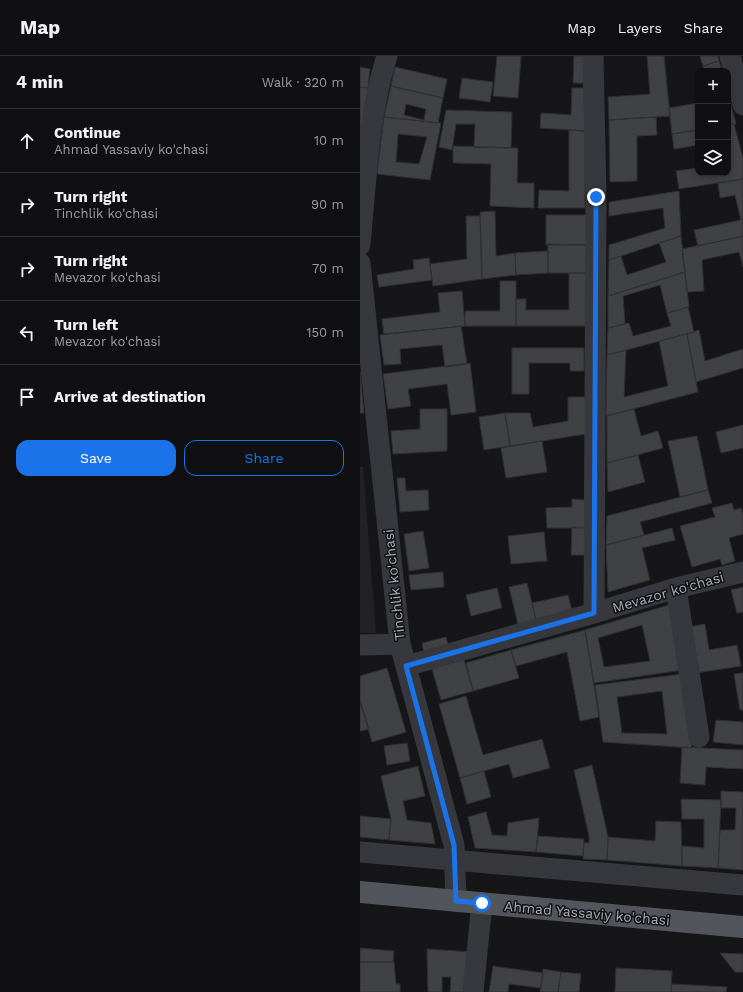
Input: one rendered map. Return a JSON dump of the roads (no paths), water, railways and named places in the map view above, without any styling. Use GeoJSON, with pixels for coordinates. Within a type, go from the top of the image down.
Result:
{"type":"FeatureCollection","features":[{"type":"Feature","properties":{"kind":"main road","name":"Ahmad Yassaviy ko'chasi"},"geometry":{"type":"LineString","coordinates":[[360,892],[743,927]]}},
{"type":"Feature","properties":{"kind":"street"},"geometry":{"type":"LineString","coordinates":[[360,245],[373,119],[381,76],[387,56]]}},
{"type":"Feature","properties":{"kind":"street","name":"Mevazor ko'chasi"},"geometry":{"type":"LineString","coordinates":[[593,56],[596,197],[594,613]]}},
{"type":"Feature","properties":{"kind":"street"},"geometry":{"type":"LineString","coordinates":[[730,56],[743,105]]}},
{"type":"Feature","properties":{"kind":"street","name":"Tinchlik ko'chasi"},"geometry":{"type":"LineString","coordinates":[[360,263],[400,644],[454,845],[456,901]]}},
{"type":"Feature","properties":{"kind":"street","name":"Mevazor ko'chasi"},"geometry":{"type":"LineString","coordinates":[[406,666],[594,613],[676,588],[743,572]]}},
{"type":"Feature","properties":{"kind":"street"},"geometry":{"type":"LineString","coordinates":[[676,588],[699,737]]}},
{"type":"Feature","properties":{"kind":"street"},"geometry":{"type":"LineString","coordinates":[[360,645],[400,644]]}},
{"type":"Feature","properties":{"kind":"street"},"geometry":{"type":"LineString","coordinates":[[360,852],[743,885]]}},
{"type":"Feature","properties":{"kind":"street"},"geometry":{"type":"LineString","coordinates":[[473,992],[482,903]]}}]}
